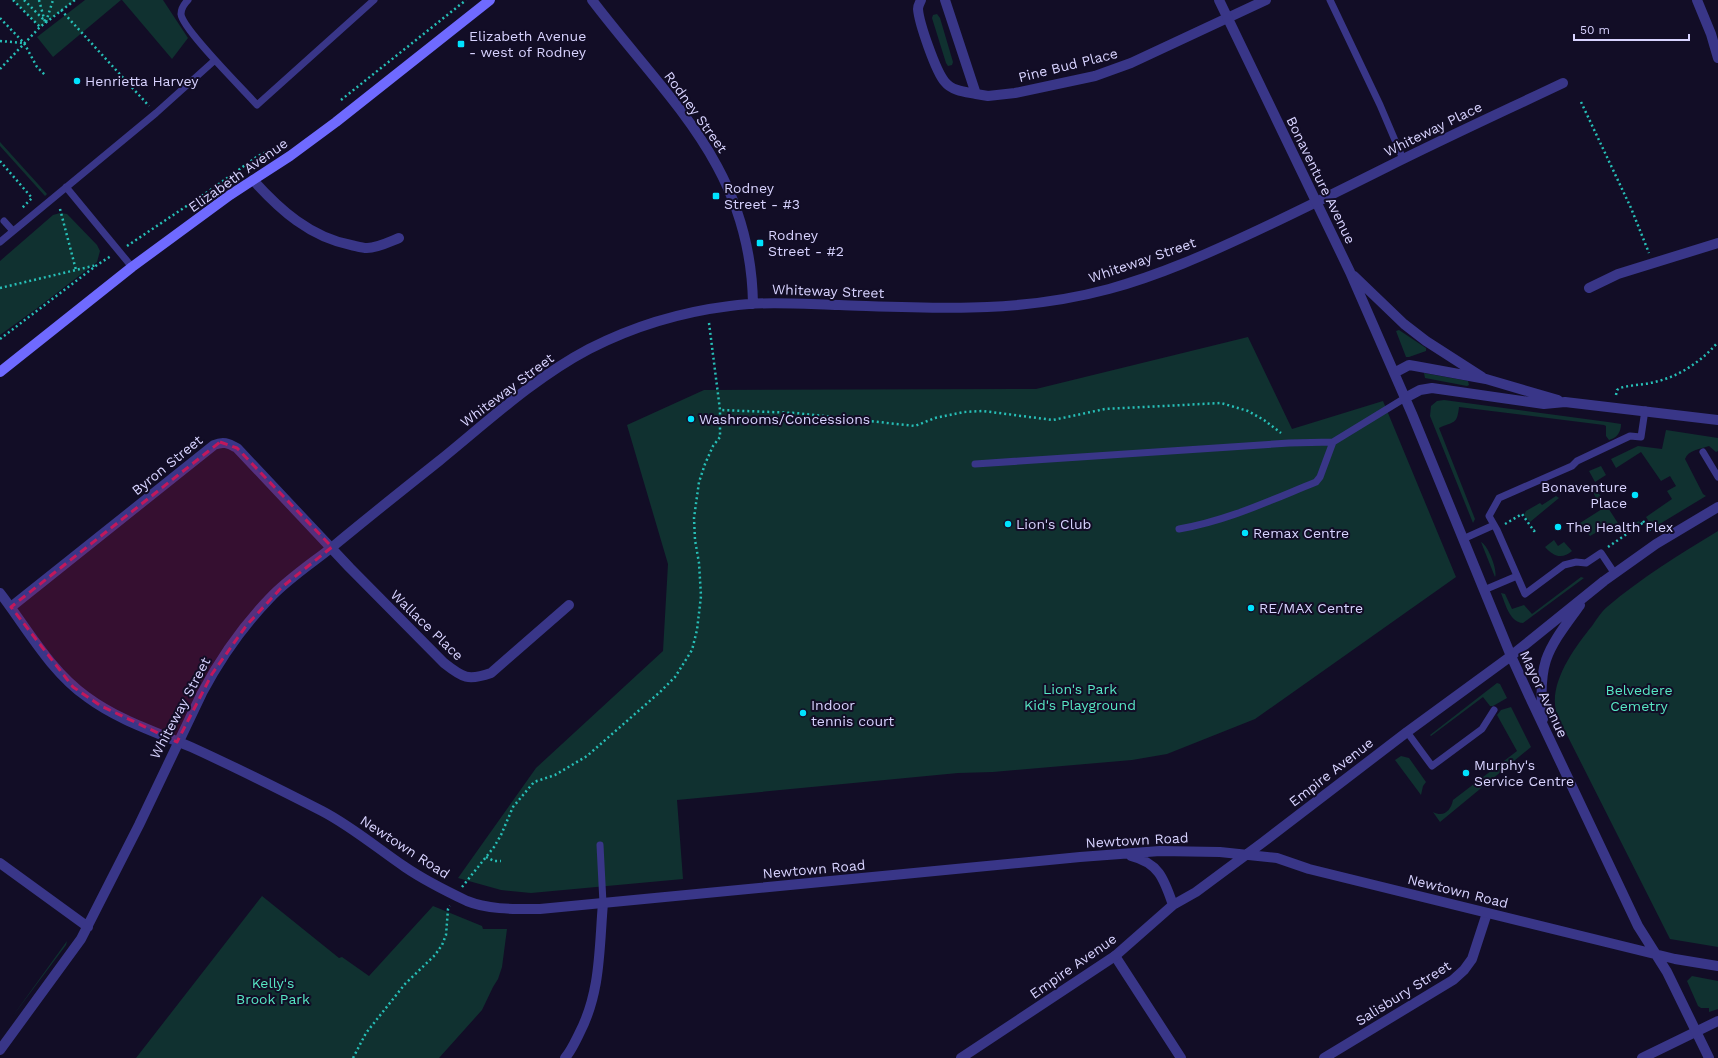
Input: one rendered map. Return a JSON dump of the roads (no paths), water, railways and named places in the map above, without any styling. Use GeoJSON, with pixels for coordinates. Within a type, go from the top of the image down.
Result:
{"type":"FeatureCollection","features":[{"type":"Feature","properties":{"kind":"main road","name":"Elizabeth Avenue"},"geometry":{"type":"LineString","coordinates":[[0,372],[132,267],[336,122],[490,0]]}},
{"type":"Feature","properties":{"kind":"street","name":"Rodney Street"},"geometry":{"type":"LineString","coordinates":[[592,0],[696,131],[719,168],[734,200],[742,224],[749,258],[753,304]]}},
{"type":"Feature","properties":{"kind":"street","name":"Pine Bud Place"},"geometry":{"type":"LineString","coordinates":[[921,0],[918,7],[920,17],[938,71],[945,83],[956,90],[988,96],[1015,93],[1095,76],[1132,63],[1266,0]]}},
{"type":"Feature","properties":{"kind":"street"},"geometry":{"type":"LineString","coordinates":[[945,0],[976,94]]}},
{"type":"Feature","properties":{"kind":"street","name":"Bonaventure Avenue"},"geometry":{"type":"LineString","coordinates":[[1219,0],[1350,272],[1405,398]]}},
{"type":"Feature","properties":{"kind":"street"},"geometry":{"type":"LineString","coordinates":[[1697,0],[1711,34],[1718,58]]}},
{"type":"Feature","properties":{"kind":"street","name":"Whiteway Place"},"geometry":{"type":"LineString","coordinates":[[1316,203],[1403,159],[1563,83]]}},
{"type":"Feature","properties":{"kind":"street"},"geometry":{"type":"LineString","coordinates":[[253,180],[273,202],[287,214],[317,234],[342,243],[367,248],[384,244],[399,238]]}},
{"type":"Feature","properties":{"kind":"street","name":"Whiteway Street"},"geometry":{"type":"LineString","coordinates":[[0,1050],[75,948],[88,927],[139,825],[177,742],[212,674],[246,626],[269,600],[288,582],[516,399],[569,360],[605,342],[659,321],[708,309],[753,304],[944,309],[990,308],[1031,305],[1073,297],[1110,288],[1177,266],[1316,203]]}},
{"type":"Feature","properties":{"kind":"street"},"geometry":{"type":"LineString","coordinates":[[1589,288],[1618,274],[1718,243]]}},
{"type":"Feature","properties":{"kind":"street"},"geometry":{"type":"LineString","coordinates":[[1350,272],[1404,324],[1426,341],[1486,379]]}},
{"type":"Feature","properties":{"kind":"street"},"geometry":{"type":"LineString","coordinates":[[1394,373],[1410,365],[1486,379],[1565,402],[1645,410],[1718,420]]}},
{"type":"Feature","properties":{"kind":"street"},"geometry":{"type":"LineString","coordinates":[[1405,398],[1420,390],[1432,388],[1544,404],[1565,402]]}},
{"type":"Feature","properties":{"kind":"street","name":"Mayor Avenue"},"geometry":{"type":"LineString","coordinates":[[1405,398],[1511,656],[1544,728],[1638,926],[1667,972],[1709,1058]]}},
{"type":"Feature","properties":{"kind":"street","name":"Byron Street"},"geometry":{"type":"LineString","coordinates":[[10,607],[214,445],[220,442],[228,443],[237,448],[332,547]]}},
{"type":"Feature","properties":{"kind":"street","name":"Empire Avenue"},"geometry":{"type":"LineString","coordinates":[[960,1058],[1115,956],[1172,905],[1196,892],[1246,855],[1406,732],[1511,656],[1615,574],[1656,544],[1718,508]]}},
{"type":"Feature","properties":{"kind":"street","name":"Wallace Place"},"geometry":{"type":"LineString","coordinates":[[332,547],[350,568],[444,663],[459,675],[476,678],[491,673],[569,605]]}},
{"type":"Feature","properties":{"kind":"street","name":"Newtown Road"},"geometry":{"type":"LineString","coordinates":[[0,593],[56,668],[73,687],[100,706],[324,812],[375,845],[406,868],[466,901],[478,904],[508,909],[540,908],[1160,851],[1246,855],[1285,860],[1309,870],[1675,959],[1718,966]]}},
{"type":"Feature","properties":{"kind":"street"},"geometry":{"type":"LineString","coordinates":[[1544,728],[1541,699],[1546,660],[1559,635],[1584,598]]}},
{"type":"Feature","properties":{"kind":"street"},"geometry":{"type":"LineString","coordinates":[[1121,854],[1144,860],[1154,867],[1165,884],[1172,905]]}},
{"type":"Feature","properties":{"kind":"street"},"geometry":{"type":"LineString","coordinates":[[0,863],[88,927]]}},
{"type":"Feature","properties":{"kind":"street"},"geometry":{"type":"LineString","coordinates":[[565,1058],[585,1022],[596,988],[603,903]]}},
{"type":"Feature","properties":{"kind":"street","name":"Salisbury Street"},"geometry":{"type":"LineString","coordinates":[[1324,1058],[1453,980],[1464,970],[1472,959],[1487,913]]}},
{"type":"Feature","properties":{"kind":"street"},"geometry":{"type":"LineString","coordinates":[[1115,956],[1181,1058]]}},
{"type":"Feature","properties":{"kind":"street"},"geometry":{"type":"LineString","coordinates":[[1642,1058],[1718,1021]]}},
{"type":"Feature","properties":{"kind":"lane"},"geometry":{"type":"LineString","coordinates":[[188,0],[183,6],[181,14],[186,26],[257,105],[374,0]]}},
{"type":"Feature","properties":{"kind":"lane"},"geometry":{"type":"LineString","coordinates":[[1330,0],[1380,105],[1403,159]]}},
{"type":"Feature","properties":{"kind":"lane"},"geometry":{"type":"LineString","coordinates":[[0,242],[156,113],[215,60]]}},
{"type":"Feature","properties":{"kind":"lane"},"geometry":{"type":"LineString","coordinates":[[66,187],[132,267]]}},
{"type":"Feature","properties":{"kind":"lane"},"geometry":{"type":"LineString","coordinates":[[4,221],[13,231]]}},
{"type":"Feature","properties":{"kind":"lane"},"geometry":{"type":"LineString","coordinates":[[975,464],[1289,443],[1333,442],[1405,398]]}},
{"type":"Feature","properties":{"kind":"lane"},"geometry":{"type":"LineString","coordinates":[[1615,574],[1601,553],[1586,563],[1576,562],[1564,565],[1525,594],[1489,516],[1499,498],[1572,466],[1578,460],[1630,436],[1641,437],[1645,410]]}},
{"type":"Feature","properties":{"kind":"lane"},"geometry":{"type":"LineString","coordinates":[[1179,529],[1200,526],[1234,515],[1316,482],[1320,477],[1333,442]]}},
{"type":"Feature","properties":{"kind":"lane"},"geometry":{"type":"LineString","coordinates":[[1703,452],[1718,477]]}},
{"type":"Feature","properties":{"kind":"lane"},"geometry":{"type":"LineString","coordinates":[[1463,539],[1495,527]]}},
{"type":"Feature","properties":{"kind":"lane"},"geometry":{"type":"LineString","coordinates":[[1484,590],[1517,576]]}},
{"type":"Feature","properties":{"kind":"lane"},"geometry":{"type":"LineString","coordinates":[[1406,732],[1432,766],[1482,729],[1494,710]]}},
{"type":"Feature","properties":{"kind":"lane"},"geometry":{"type":"LineString","coordinates":[[600,845],[603,903]]}},
{"type":"Feature","properties":{"kind":"place","name":"Elizabeth Avenue - west of Rodney"},"geometry":{"type":"Point","coordinates":[461,44]}},
{"type":"Feature","properties":{"kind":"place","name":"Henrietta Harvey"},"geometry":{"type":"Point","coordinates":[77,81]}},
{"type":"Feature","properties":{"kind":"place","name":"Rodney Street - #3"},"geometry":{"type":"Point","coordinates":[716,196]}},
{"type":"Feature","properties":{"kind":"place","name":"Rodney Street - #2"},"geometry":{"type":"Point","coordinates":[760,243]}},
{"type":"Feature","properties":{"kind":"place","name":"Washrooms/Concessions"},"geometry":{"type":"Point","coordinates":[691,419]}},
{"type":"Feature","properties":{"kind":"place","name":"Bonaventure Place"},"geometry":{"type":"Point","coordinates":[1635,495]}},
{"type":"Feature","properties":{"kind":"place","name":"Lion's Club"},"geometry":{"type":"Point","coordinates":[1008,524]}},
{"type":"Feature","properties":{"kind":"place","name":"The Health Plex"},"geometry":{"type":"Point","coordinates":[1558,527]}},
{"type":"Feature","properties":{"kind":"place","name":"Remax Centre"},"geometry":{"type":"Point","coordinates":[1245,533]}},
{"type":"Feature","properties":{"kind":"place","name":"RE/MAX Centre"},"geometry":{"type":"Point","coordinates":[1251,608]}},
{"type":"Feature","properties":{"kind":"place","name":"Indoor tennis court"},"geometry":{"type":"Point","coordinates":[803,713]}},
{"type":"Feature","properties":{"kind":"place","name":"Murphy's Service Centre"},"geometry":{"type":"Point","coordinates":[1466,773]}},
{"type":"Feature","properties":{"kind":"park label","name":"Lion's Park Kid's Playground"},"geometry":{"type":"Point","coordinates":[1080,698]}},
{"type":"Feature","properties":{"kind":"park label","name":"Belvedere Cemetry"},"geometry":{"type":"Point","coordinates":[1639,698]}},
{"type":"Feature","properties":{"kind":"park label","name":"Kelly's Brook Park"},"geometry":{"type":"Point","coordinates":[273,992]}}]}
